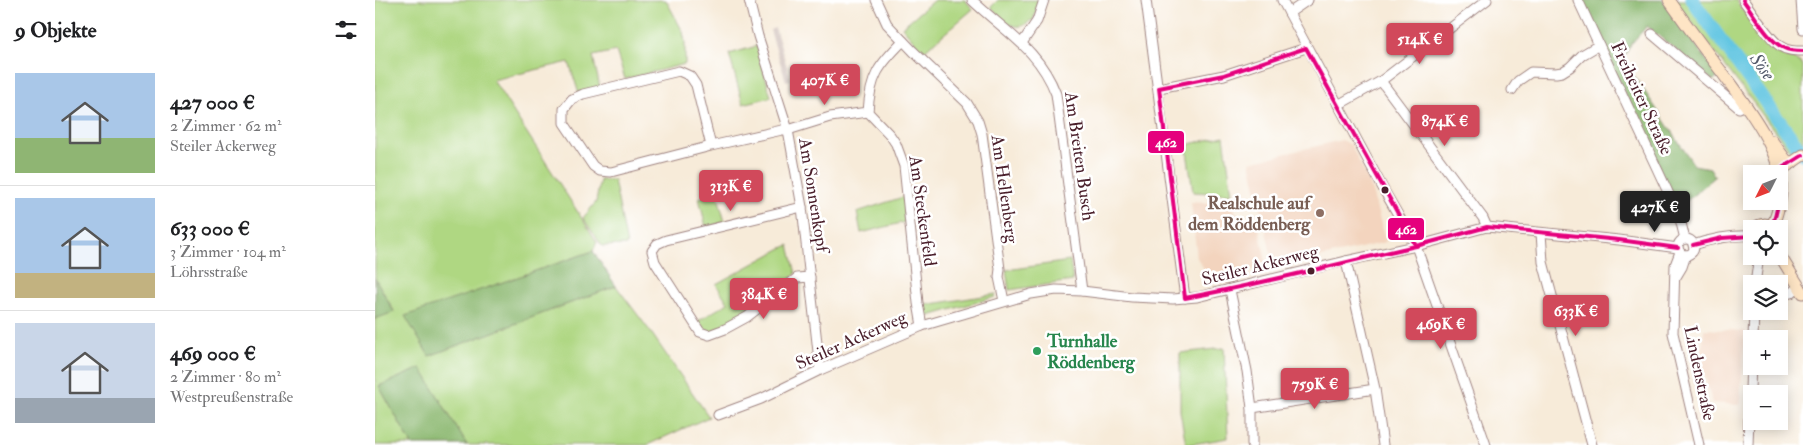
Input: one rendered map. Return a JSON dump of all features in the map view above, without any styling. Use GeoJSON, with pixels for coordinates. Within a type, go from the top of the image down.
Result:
{"type":"FeatureCollection","features":[{"type":"Feature","properties":{"kind":"main road"},"geometry":{"type":"LineString","coordinates":[[1669,0],[1745,105],[1773,152],[1777,165]]}},
{"type":"Feature","properties":{"kind":"main road"},"geometry":{"type":"LineString","coordinates":[[1759,127],[1784,158],[1797,160],[1788,172]]}},
{"type":"Feature","properties":{"kind":"main road"},"geometry":{"type":"LineString","coordinates":[[1785,265],[1800,290]]}},
{"type":"Feature","properties":{"kind":"street","name":"Am Sonnenkopf"},"geometry":{"type":"LineString","coordinates":[[749,0],[788,130],[802,207],[820,370]]}},
{"type":"Feature","properties":{"kind":"street","name":"Am Hellenberg"},"geometry":{"type":"LineString","coordinates":[[876,0],[887,24],[963,98],[978,122],[982,134],[1000,269],[999,277],[1004,301]]}},
{"type":"Feature","properties":{"kind":"street","name":"Am Breiten Busch"},"geometry":{"type":"LineString","coordinates":[[972,0],[1035,56],[1045,70],[1056,94],[1082,290]]}},
{"type":"Feature","properties":{"kind":"street"},"geometry":{"type":"LineString","coordinates":[[1021,42],[1037,21],[1044,0]]}},
{"type":"Feature","properties":{"kind":"street"},"geometry":{"type":"LineString","coordinates":[[1146,0],[1185,298]]}},
{"type":"Feature","properties":{"kind":"street"},"geometry":{"type":"LineString","coordinates":[[1282,0],[1306,48],[1416,246],[1486,445]]}},
{"type":"Feature","properties":{"kind":"street"},"geometry":{"type":"LineString","coordinates":[[1289,13],[1308,0]]}},
{"type":"Feature","properties":{"kind":"street"},"geometry":{"type":"LineString","coordinates":[[1338,105],[1381,81],[1487,0]]}},
{"type":"Feature","properties":{"kind":"street","name":"Freiheiter Straße"},"geometry":{"type":"LineString","coordinates":[[1578,0],[1677,212],[1689,242]]}},
{"type":"Feature","properties":{"kind":"street"},"geometry":{"type":"LineString","coordinates":[[1743,0],[1781,46],[1793,51],[1803,51]]}},
{"type":"Feature","properties":{"kind":"street"},"geometry":{"type":"LineString","coordinates":[[1801,0],[1803,29]]}},
{"type":"Feature","properties":{"kind":"street"},"geometry":{"type":"LineString","coordinates":[[1652,34],[1739,108],[1745,105]]}},
{"type":"Feature","properties":{"kind":"street"},"geometry":{"type":"LineString","coordinates":[[711,146],[696,85],[690,76],[679,71],[583,94],[572,99],[564,109],[564,123],[586,158],[600,171],[611,172],[711,146],[788,130],[830,117],[868,112],[870,90],[878,67],[903,41]]}},
{"type":"Feature","properties":{"kind":"street"},"geometry":{"type":"LineString","coordinates":[[1512,90],[1518,81],[1531,72],[1556,74],[1562,72],[1582,55],[1599,45]]}},
{"type":"Feature","properties":{"kind":"street"},"geometry":{"type":"LineString","coordinates":[[1159,88],[1224,75],[1306,48]]}},
{"type":"Feature","properties":{"kind":"street"},"geometry":{"type":"LineString","coordinates":[[1381,81],[1483,218],[1487,227]]}},
{"type":"Feature","properties":{"kind":"street","name":"Am Steckenfeld"},"geometry":{"type":"LineString","coordinates":[[868,112],[896,144],[904,166],[922,326]]}},
{"type":"Feature","properties":{"kind":"street"},"geometry":{"type":"LineString","coordinates":[[802,207],[666,240],[657,244],[652,251],[655,262],[700,332],[709,335],[747,318],[797,278],[810,277]]}},
{"type":"Feature","properties":{"kind":"street","name":"Steiler Ackerweg"},"geometry":{"type":"LineString","coordinates":[[718,414],[761,399],[820,370],[922,326],[1031,294],[1055,290],[1082,290],[1131,297],[1185,298],[1230,290],[1346,261],[1416,246],[1487,227],[1619,240],[1681,251]]}},
{"type":"Feature","properties":{"kind":"street"},"geometry":{"type":"LineString","coordinates":[[1541,233],[1543,262],[1592,445]]}},
{"type":"Feature","properties":{"kind":"street"},"geometry":{"type":"LineString","coordinates":[[1689,242],[1692,251],[1681,251],[1680,242],[1743,235]]}},
{"type":"Feature","properties":{"kind":"street","name":"Lindenstraße"},"geometry":{"type":"LineString","coordinates":[[1681,251],[1676,260],[1673,333],[1699,445]]}},
{"type":"Feature","properties":{"kind":"street"},"geometry":{"type":"LineString","coordinates":[[1346,261],[1375,389],[1383,445]]}},
{"type":"Feature","properties":{"kind":"street"},"geometry":{"type":"LineString","coordinates":[[1230,290],[1247,371],[1252,408],[1252,445]]}},
{"type":"Feature","properties":{"kind":"street"},"geometry":{"type":"LineString","coordinates":[[1788,294],[1800,290]]}},
{"type":"Feature","properties":{"kind":"street"},"geometry":{"type":"LineString","coordinates":[[1748,445],[1751,375]]}},
{"type":"Feature","properties":{"kind":"street"},"geometry":{"type":"LineString","coordinates":[[1252,408],[1375,389]]}},
{"type":"Feature","properties":{"kind":"shaded area"},"geometry":{"type":"Polygon","coordinates":[[[775,28],[791,80],[786,81],[770,30],[775,28]]]}},
{"type":"Feature","properties":{"kind":"shaded area","name":"Realschule auf dem Röddenberg"},"geometry":{"type":"Polygon","coordinates":[[[1342,140],[1351,145],[1370,184],[1386,242],[1288,265],[1282,261],[1273,262],[1250,162],[1342,140]]]}},
{"type":"Feature","properties":{"kind":"shaded area"},"geometry":{"type":"Polygon","coordinates":[[[1191,202],[1231,204],[1237,214],[1246,219],[1257,219],[1267,267],[1211,279],[1197,258],[1191,202]]]}},
{"type":"Feature","properties":{"kind":"shaded area"},"geometry":{"type":"Polygon","coordinates":[[[1704,329],[1743,331],[1740,405],[1712,403],[1701,359],[1704,329]]]}},
{"type":"Feature","properties":{"kind":"green space"},"geometry":{"type":"Polygon","coordinates":[[[375,0],[666,0],[683,32],[685,64],[625,79],[616,51],[593,56],[600,88],[579,94],[569,62],[493,80],[597,242],[593,251],[406,316],[429,356],[616,286],[650,331],[709,417],[647,445],[467,445],[421,368],[379,386],[412,445],[375,445],[375,319],[394,311],[375,278],[375,0]]]}},
{"type":"Feature","properties":{"kind":"green space"},"geometry":{"type":"Polygon","coordinates":[[[934,0],[965,0],[973,9],[923,52],[902,27],[934,0]]]}},
{"type":"Feature","properties":{"kind":"green space"},"geometry":{"type":"Polygon","coordinates":[[[998,0],[1039,0],[1033,21],[1015,26],[1009,24],[991,7],[998,0]]]}},
{"type":"Feature","properties":{"kind":"green space"},"geometry":{"type":"Polygon","coordinates":[[[1581,0],[1663,0],[1719,77],[1713,81],[1647,26],[1631,44],[1623,59],[1694,165],[1710,168],[1715,177],[1678,208],[1581,0]]]}},
{"type":"Feature","properties":{"kind":"green space"},"geometry":{"type":"Polygon","coordinates":[[[1675,0],[1736,0],[1757,32],[1775,52],[1803,65],[1803,147],[1793,155],[1675,0]]]}},
{"type":"Feature","properties":{"kind":"green space"},"geometry":{"type":"Polygon","coordinates":[[[757,46],[771,97],[743,104],[729,54],[757,46]]]}},
{"type":"Feature","properties":{"kind":"green space"},"geometry":{"type":"Polygon","coordinates":[[[1224,136],[1232,194],[1193,192],[1186,145],[1224,136]]]}},
{"type":"Feature","properties":{"kind":"green space"},"geometry":{"type":"Polygon","coordinates":[[[600,180],[614,180],[627,245],[602,246],[583,218],[596,202],[600,180]]]}},
{"type":"Feature","properties":{"kind":"green space"},"geometry":{"type":"Polygon","coordinates":[[[717,193],[725,222],[706,227],[699,198],[717,193]]]}},
{"type":"Feature","properties":{"kind":"green space"},"geometry":{"type":"Polygon","coordinates":[[[903,197],[905,222],[861,233],[857,212],[903,197]]]}},
{"type":"Feature","properties":{"kind":"green space"},"geometry":{"type":"Polygon","coordinates":[[[789,245],[796,274],[744,316],[711,332],[704,330],[698,321],[728,303],[716,284],[789,245]]]}},
{"type":"Feature","properties":{"kind":"green space"},"geometry":{"type":"Polygon","coordinates":[[[593,251],[616,286],[429,356],[405,316],[593,251]]]}},
{"type":"Feature","properties":{"kind":"green space"},"geometry":{"type":"Polygon","coordinates":[[[1070,261],[1073,281],[1009,290],[1006,270],[1070,261]]]}},
{"type":"Feature","properties":{"kind":"green space"},"geometry":{"type":"Polygon","coordinates":[[[375,278],[394,312],[375,319],[375,278]]]}},
{"type":"Feature","properties":{"kind":"green space"},"geometry":{"type":"Polygon","coordinates":[[[996,294],[995,297],[929,316],[926,313],[925,305],[996,294]]]}},
{"type":"Feature","properties":{"kind":"green space"},"geometry":{"type":"Polygon","coordinates":[[[1224,348],[1228,438],[1186,445],[1180,411],[1180,353],[1224,348]]]}},
{"type":"Feature","properties":{"kind":"green space"},"geometry":{"type":"Polygon","coordinates":[[[421,368],[467,445],[412,445],[379,386],[421,368]]]}},
{"type":"Feature","properties":{"kind":"waterway","name":"Söse"},"geometry":{"type":"LineString","coordinates":[[1692,0],[1803,154]]}},
{"type":"Feature","properties":{"kind":"transit line","name":"462"},"geometry":{"type":"LineString","coordinates":[[1743,0],[1772,40],[1789,50],[1803,51]]}},
{"type":"Feature","properties":{"kind":"transit line","name":"462"},"geometry":{"type":"LineString","coordinates":[[1306,48],[1416,246],[1272,280],[1185,298],[1159,88],[1224,75],[1306,48]]}},
{"type":"Feature","properties":{"kind":"transit line","name":"462"},"geometry":{"type":"LineString","coordinates":[[1774,220],[1779,198],[1779,170],[1803,155]]}},
{"type":"Feature","properties":{"kind":"transit line","name":"462"},"geometry":{"type":"LineString","coordinates":[[1416,246],[1487,227],[1619,240],[1678,248]]}},
{"type":"Feature","properties":{"kind":"transit line","name":"462"},"geometry":{"type":"LineString","coordinates":[[1693,245],[1722,238],[1743,237]]}},
{"type":"Feature","properties":{"kind":"place","name":"Realschule auf dem Röddenberg"},"geometry":{"type":"Point","coordinates":[1320,213]}},
{"type":"Feature","properties":{"kind":"place","name":"Turnhalle Röddenberg"},"geometry":{"type":"Point","coordinates":[1037,351]}}]}
